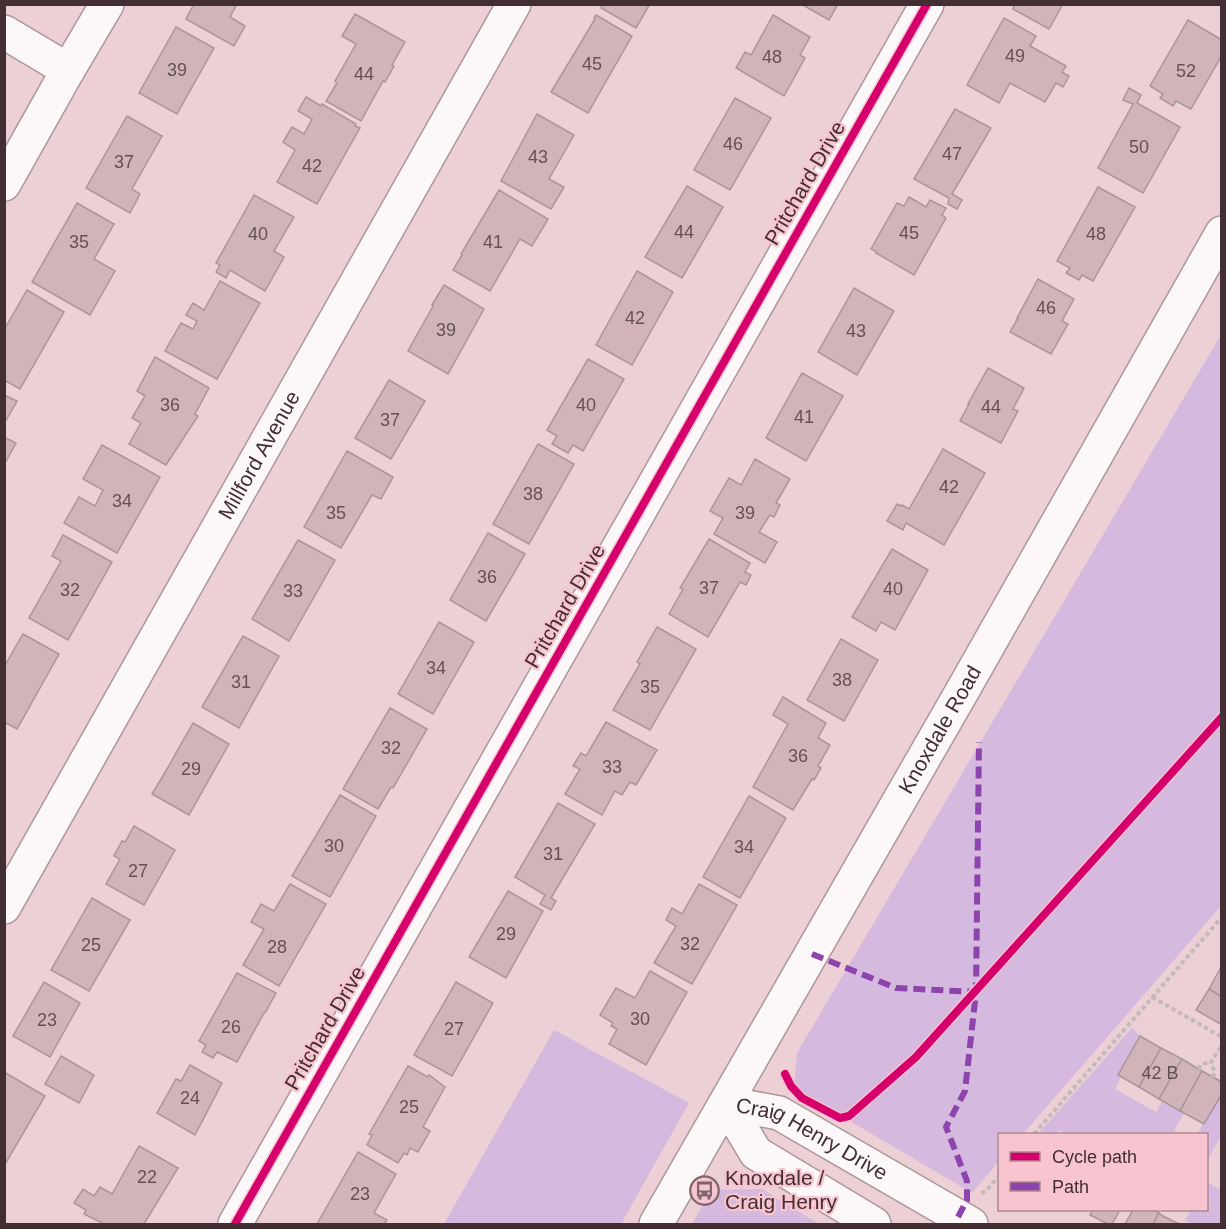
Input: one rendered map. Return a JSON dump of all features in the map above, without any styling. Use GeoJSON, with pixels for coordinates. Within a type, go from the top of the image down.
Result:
{"type":"FeatureCollection","features":[{"type":"Feature","properties":{"kind":"street"},"geometry":{"type":"LineString","coordinates":[[4,184],[107,4]]}},
{"type":"Feature","properties":{"kind":"street","name":"Millford Avenue"},"geometry":{"type":"LineString","coordinates":[[4,907],[514,4]]}},
{"type":"Feature","properties":{"kind":"street","name":"Pritchard Drive"},"geometry":{"type":"LineString","coordinates":[[235,1224],[927,4]]}},
{"type":"Feature","properties":{"kind":"street"},"geometry":{"type":"LineString","coordinates":[[4,32],[68,70]]}},
{"type":"Feature","properties":{"kind":"street","name":"Knoxdale Road"},"geometry":{"type":"LineString","coordinates":[[656,1224],[964,688],[1221,233]]}},
{"type":"Feature","properties":{"kind":"street","name":"Craig Henry Drive"},"geometry":{"type":"LineString","coordinates":[[726,1103],[779,1113],[974,1210]]}},
{"type":"Feature","properties":{"kind":"street","name":"Craig Henry Drive"},"geometry":{"type":"LineString","coordinates":[[726,1103],[756,1153],[874,1224]]}},
{"type":"Feature","properties":{"kind":"path"},"geometry":{"type":"LineString","coordinates":[[1035,1133],[1221,917]]}},
{"type":"Feature","properties":{"kind":"path"},"geometry":{"type":"LineString","coordinates":[[1152,997],[1221,1037]]}},
{"type":"Feature","properties":{"kind":"path"},"geometry":{"type":"LineString","coordinates":[[1198,1069],[1202,1064],[1211,1062],[1221,1045]]}},
{"type":"Feature","properties":{"kind":"path"},"geometry":{"type":"LineString","coordinates":[[1211,1062],[1215,1072],[1212,1077]]}},
{"type":"Feature","properties":{"kind":"path"},"geometry":{"type":"LineString","coordinates":[[974,1210],[998,1176]]}},
{"type":"Feature","properties":{"kind":"shaded area"},"geometry":{"type":"Polygon","coordinates":[[[1221,335],[1221,906],[1024,1133],[998,1133],[998,1162],[972,1193],[794,1088],[797,1053],[1221,335]]]}},
{"type":"Feature","properties":{"kind":"shaded area"},"geometry":{"type":"Polygon","coordinates":[[[1132,1028],[1140,1036],[1118,1075],[1121,1077],[1115,1089],[1156,1112],[1162,1101],[1184,1113],[1174,1131],[1178,1133],[1065,1133],[1059,1130],[1057,1133],[1039,1133],[1132,1028]]]}},
{"type":"Feature","properties":{"kind":"shaded area"},"geometry":{"type":"Polygon","coordinates":[[[554,1030],[689,1103],[621,1224],[444,1224],[554,1030]]]}},
{"type":"Feature","properties":{"kind":"shaded area"},"geometry":{"type":"Polygon","coordinates":[[[1221,1094],[1221,1135],[1208,1160],[1208,1133],[1198,1133],[1221,1094]]]}},
{"type":"Feature","properties":{"kind":"shaded area"},"geometry":{"type":"Polygon","coordinates":[[[1208,1183],[1221,1190],[1221,1224],[1192,1224],[1185,1220],[1190,1211],[1208,1211],[1208,1183]]]}},
{"type":"Feature","properties":{"kind":"shaded area"},"geometry":{"type":"Polygon","coordinates":[[[762,1189],[819,1224],[692,1224],[711,1190],[762,1189]]]}},
{"type":"Feature","properties":{"kind":"building"},"geometry":{"type":"Polygon","coordinates":[[[194,4],[237,4],[230,17],[245,26],[234,46],[186,19],[194,4]]]}},
{"type":"Feature","properties":{"kind":"building"},"geometry":{"type":"Polygon","coordinates":[[[603,4],[650,4],[636,28],[601,8],[603,4]]]}},
{"type":"Feature","properties":{"kind":"building"},"geometry":{"type":"Polygon","coordinates":[[[801,4],[838,4],[829,20],[801,4]]]}},
{"type":"Feature","properties":{"kind":"building"},"geometry":{"type":"Polygon","coordinates":[[[1015,4],[1063,4],[1049,29],[1013,9],[1015,4]]]}},
{"type":"Feature","properties":{"kind":"building"},"geometry":{"type":"Polygon","coordinates":[[[355,14],[405,42],[392,65],[394,66],[361,121],[326,101],[356,44],[342,36],[355,14]]]}},
{"type":"Feature","properties":{"kind":"building"},"geometry":{"type":"Polygon","coordinates":[[[596,15],[632,36],[588,113],[551,92],[596,15]]]}},
{"type":"Feature","properties":{"kind":"building"},"geometry":{"type":"Polygon","coordinates":[[[773,15],[810,37],[800,55],[805,58],[784,96],[736,68],[745,52],[751,55],[773,15]]]}},
{"type":"Feature","properties":{"kind":"building"},"geometry":{"type":"Polygon","coordinates":[[[1004,18],[1036,36],[1030,46],[1066,66],[1062,72],[1069,76],[1063,87],[1056,83],[1045,102],[1010,83],[999,103],[967,85],[1004,18]]]}},
{"type":"Feature","properties":{"kind":"building"},"geometry":{"type":"Polygon","coordinates":[[[1188,20],[1222,40],[1222,55],[1191,109],[1176,101],[1173,106],[1160,98],[1163,94],[1150,86],[1188,20]]]}},
{"type":"Feature","properties":{"kind":"building"},"geometry":{"type":"Polygon","coordinates":[[[176,27],[214,48],[177,114],[139,93],[176,27]]]}},
{"type":"Feature","properties":{"kind":"building"},"geometry":{"type":"Polygon","coordinates":[[[1129,88],[1141,95],[1137,103],[1180,127],[1143,193],[1098,168],[1133,104],[1123,100],[1129,88]]]}},
{"type":"Feature","properties":{"kind":"building"},"geometry":{"type":"Polygon","coordinates":[[[306,97],[321,106],[322,104],[360,128],[317,204],[277,182],[295,150],[283,142],[292,127],[304,134],[312,119],[298,111],[306,97]]]}},
{"type":"Feature","properties":{"kind":"building"},"geometry":{"type":"Polygon","coordinates":[[[735,98],[771,118],[730,190],[694,170],[735,98]]]}},
{"type":"Feature","properties":{"kind":"building"},"geometry":{"type":"Polygon","coordinates":[[[955,109],[991,128],[952,194],[962,200],[957,209],[948,204],[949,198],[914,179],[955,109]]]}},
{"type":"Feature","properties":{"kind":"building"},"geometry":{"type":"Polygon","coordinates":[[[537,114],[574,135],[549,179],[564,187],[551,209],[501,181],[537,114]]]}},
{"type":"Feature","properties":{"kind":"building"},"geometry":{"type":"Polygon","coordinates":[[[127,116],[162,136],[132,189],[140,194],[130,213],[86,188],[127,116]]]}},
{"type":"Feature","properties":{"kind":"building"},"geometry":{"type":"Polygon","coordinates":[[[687,186],[723,207],[682,278],[645,257],[687,186]]]}},
{"type":"Feature","properties":{"kind":"building"},"geometry":{"type":"Polygon","coordinates":[[[1098,187],[1135,207],[1093,281],[1082,275],[1079,280],[1066,273],[1070,268],[1057,261],[1098,187]]]}},
{"type":"Feature","properties":{"kind":"building"},"geometry":{"type":"Polygon","coordinates":[[[499,190],[548,219],[532,246],[520,239],[490,291],[453,270],[499,190]]]}},
{"type":"Feature","properties":{"kind":"building"},"geometry":{"type":"Polygon","coordinates":[[[254,195],[294,217],[274,251],[284,257],[265,291],[230,270],[226,278],[216,272],[220,265],[216,263],[254,195]]]}},
{"type":"Feature","properties":{"kind":"building"},"geometry":{"type":"Polygon","coordinates":[[[909,197],[926,207],[930,200],[946,208],[942,215],[946,218],[914,275],[871,249],[897,203],[904,206],[909,197]]]}},
{"type":"Feature","properties":{"kind":"building"},"geometry":{"type":"Polygon","coordinates":[[[77,203],[114,224],[94,259],[115,271],[90,315],[32,282],[77,203]]]}},
{"type":"Feature","properties":{"kind":"building"},"geometry":{"type":"Polygon","coordinates":[[[637,271],[673,292],[632,365],[596,345],[637,271]]]}},
{"type":"Feature","properties":{"kind":"building"},"geometry":{"type":"Polygon","coordinates":[[[1038,279],[1074,299],[1062,321],[1068,324],[1051,354],[1010,332],[1038,279]]]}},
{"type":"Feature","properties":{"kind":"building"},"geometry":{"type":"Polygon","coordinates":[[[220,281],[260,303],[217,379],[165,351],[181,323],[193,329],[197,321],[186,315],[193,303],[204,310],[220,281]]]}},
{"type":"Feature","properties":{"kind":"building"},"geometry":{"type":"Polygon","coordinates":[[[444,285],[484,309],[448,374],[408,351],[444,285]]]}},
{"type":"Feature","properties":{"kind":"building"},"geometry":{"type":"Polygon","coordinates":[[[854,288],[894,311],[857,375],[818,352],[854,288]]]}},
{"type":"Feature","properties":{"kind":"building"},"geometry":{"type":"Polygon","coordinates":[[[27,290],[64,312],[20,389],[4,380],[4,330],[27,290]]]}},
{"type":"Feature","properties":{"kind":"building"},"geometry":{"type":"Polygon","coordinates":[[[155,357],[209,388],[195,414],[198,416],[166,465],[129,444],[141,423],[132,418],[145,396],[137,391],[155,357]]]}},
{"type":"Feature","properties":{"kind":"building"},"geometry":{"type":"Polygon","coordinates":[[[588,359],[624,379],[583,451],[573,445],[568,453],[552,444],[557,436],[547,430],[588,359]]]}},
{"type":"Feature","properties":{"kind":"building"},"geometry":{"type":"Polygon","coordinates":[[[988,368],[1024,388],[1013,409],[1018,411],[1001,443],[960,421],[988,368]]]}},
{"type":"Feature","properties":{"kind":"building"},"geometry":{"type":"Polygon","coordinates":[[[802,373],[843,396],[806,461],[766,438],[802,373]]]}},
{"type":"Feature","properties":{"kind":"building"},"geometry":{"type":"Polygon","coordinates":[[[389,380],[425,401],[391,459],[355,438],[389,380]]]}},
{"type":"Feature","properties":{"kind":"building"},"geometry":{"type":"Polygon","coordinates":[[[4,395],[17,401],[4,424],[4,395]]]}},
{"type":"Feature","properties":{"kind":"building"},"geometry":{"type":"Polygon","coordinates":[[[4,437],[16,443],[4,465],[4,437]]]}},
{"type":"Feature","properties":{"kind":"building"},"geometry":{"type":"Polygon","coordinates":[[[538,444],[574,464],[529,544],[493,524],[538,444]]]}},
{"type":"Feature","properties":{"kind":"building"},"geometry":{"type":"Polygon","coordinates":[[[102,445],[160,477],[117,553],[64,523],[79,497],[95,506],[103,490],[83,479],[102,445]]]}},
{"type":"Feature","properties":{"kind":"building"},"geometry":{"type":"Polygon","coordinates":[[[943,449],[985,473],[944,545],[906,523],[903,530],[887,521],[897,504],[909,509],[943,449]]]}},
{"type":"Feature","properties":{"kind":"building"},"geometry":{"type":"Polygon","coordinates":[[[347,451],[393,477],[381,499],[372,495],[341,548],[304,527],[347,451]]]}},
{"type":"Feature","properties":{"kind":"building"},"geometry":{"type":"Polygon","coordinates":[[[755,459],[790,479],[776,503],[780,505],[774,517],[770,515],[759,532],[777,542],[765,563],[714,534],[723,518],[710,511],[729,478],[741,485],[755,459]]]}},
{"type":"Feature","properties":{"kind":"building"},"geometry":{"type":"Polygon","coordinates":[[[488,533],[525,554],[486,621],[450,600],[488,533]]]}},
{"type":"Feature","properties":{"kind":"building"},"geometry":{"type":"Polygon","coordinates":[[[63,535],[112,562],[68,640],[29,618],[61,561],[52,556],[63,535]]]}},
{"type":"Feature","properties":{"kind":"building"},"geometry":{"type":"Polygon","coordinates":[[[709,539],[750,563],[745,572],[751,575],[746,585],[740,582],[708,637],[669,614],[683,589],[680,588],[709,539]]]}},
{"type":"Feature","properties":{"kind":"building"},"geometry":{"type":"Polygon","coordinates":[[[298,540],[335,560],[289,641],[252,619],[298,540]]]}},
{"type":"Feature","properties":{"kind":"building"},"geometry":{"type":"Polygon","coordinates":[[[892,549],[928,570],[895,630],[881,622],[876,631],[852,617],[892,549]]]}},
{"type":"Feature","properties":{"kind":"building"},"geometry":{"type":"Polygon","coordinates":[[[439,622],[474,642],[433,714],[398,694],[439,622]]]}},
{"type":"Feature","properties":{"kind":"building"},"geometry":{"type":"Polygon","coordinates":[[[657,627],[696,649],[650,730],[613,710],[640,664],[637,662],[657,627]]]}},
{"type":"Feature","properties":{"kind":"building"},"geometry":{"type":"Polygon","coordinates":[[[23,634],[59,654],[17,729],[4,722],[4,667],[23,634]]]}},
{"type":"Feature","properties":{"kind":"building"},"geometry":{"type":"Polygon","coordinates":[[[243,636],[279,656],[239,728],[202,707],[243,636]]]}},
{"type":"Feature","properties":{"kind":"building"},"geometry":{"type":"Polygon","coordinates":[[[841,639],[878,660],[844,721],[807,700],[841,639]]]}},
{"type":"Feature","properties":{"kind":"building"},"geometry":{"type":"Polygon","coordinates":[[[783,697],[826,723],[818,738],[830,745],[818,766],[821,768],[793,810],[753,787],[788,724],[773,715],[783,697]]]}},
{"type":"Feature","properties":{"kind":"building"},"geometry":{"type":"Polygon","coordinates":[[[390,708],[427,729],[393,788],[391,787],[378,809],[343,789],[390,708]]]}},
{"type":"Feature","properties":{"kind":"building"},"geometry":{"type":"Polygon","coordinates":[[[606,722],[657,750],[636,785],[630,782],[622,795],[615,791],[602,815],[565,794],[580,769],[573,766],[581,753],[586,756],[606,722]]]}},
{"type":"Feature","properties":{"kind":"building"},"geometry":{"type":"Polygon","coordinates":[[[193,723],[229,744],[189,815],[152,794],[193,723]]]}},
{"type":"Feature","properties":{"kind":"building"},"geometry":{"type":"Polygon","coordinates":[[[340,795],[376,816],[330,897],[292,876],[340,795]]]}},
{"type":"Feature","properties":{"kind":"building"},"geometry":{"type":"Polygon","coordinates":[[[749,796],[786,818],[740,898],[703,877],[749,796]]]}},
{"type":"Feature","properties":{"kind":"building"},"geometry":{"type":"Polygon","coordinates":[[[558,803],[595,824],[551,898],[556,901],[551,910],[540,904],[545,895],[515,877],[558,803]]]}},
{"type":"Feature","properties":{"kind":"building"},"geometry":{"type":"Polygon","coordinates":[[[134,826],[175,850],[144,905],[106,884],[120,859],[114,856],[134,826]]]}},
{"type":"Feature","properties":{"kind":"building"},"geometry":{"type":"Polygon","coordinates":[[[290,884],[326,904],[279,986],[243,965],[264,929],[251,922],[261,904],[274,911],[290,884]]]}},
{"type":"Feature","properties":{"kind":"building"},"geometry":{"type":"Polygon","coordinates":[[[699,884],[737,905],[692,984],[654,963],[676,926],[666,920],[672,908],[682,914],[699,884]]]}},
{"type":"Feature","properties":{"kind":"building"},"geometry":{"type":"Polygon","coordinates":[[[508,891],[543,911],[506,978],[469,957],[508,891]]]}},
{"type":"Feature","properties":{"kind":"building"},"geometry":{"type":"Polygon","coordinates":[[[92,898],[130,920],[89,991],[51,970],[92,898]]]}},
{"type":"Feature","properties":{"kind":"building"},"geometry":{"type":"Polygon","coordinates":[[[1220,969],[1222,970],[1222,997],[1209,989],[1220,969]]]}},
{"type":"Feature","properties":{"kind":"building"},"geometry":{"type":"Polygon","coordinates":[[[650,971],[687,992],[646,1065],[609,1044],[617,1029],[611,1026],[613,1023],[600,1015],[616,988],[635,998],[650,971]]]}},
{"type":"Feature","properties":{"kind":"building"},"geometry":{"type":"Polygon","coordinates":[[[237,973],[276,993],[237,1062],[217,1052],[213,1058],[202,1052],[206,1045],[199,1041],[237,973]]]}},
{"type":"Feature","properties":{"kind":"building"},"geometry":{"type":"Polygon","coordinates":[[[44,982],[80,1003],[50,1057],[13,1036],[44,982]]]}},
{"type":"Feature","properties":{"kind":"building"},"geometry":{"type":"Polygon","coordinates":[[[456,982],[493,1003],[452,1076],[414,1055],[456,982]]]}},
{"type":"Feature","properties":{"kind":"building"},"geometry":{"type":"Polygon","coordinates":[[[1209,989],[1222,997],[1222,1025],[1196,1010],[1209,989]]]}},
{"type":"Feature","properties":{"kind":"building"},"geometry":{"type":"Polygon","coordinates":[[[1140,1036],[1161,1048],[1139,1087],[1118,1075],[1140,1036]]]}},
{"type":"Feature","properties":{"kind":"building"},"geometry":{"type":"Polygon","coordinates":[[[1161,1048],[1182,1059],[1159,1099],[1139,1087],[1161,1048]]]}},
{"type":"Feature","properties":{"kind":"building"},"geometry":{"type":"Polygon","coordinates":[[[61,1056],[94,1075],[79,1103],[45,1084],[61,1056]]]}},
{"type":"Feature","properties":{"kind":"building"},"geometry":{"type":"Polygon","coordinates":[[[1182,1059],[1202,1071],[1180,1111],[1159,1099],[1182,1059]]]}},
{"type":"Feature","properties":{"kind":"building"},"geometry":{"type":"Polygon","coordinates":[[[190,1065],[222,1083],[195,1135],[157,1113],[176,1079],[181,1081],[190,1065]]]}},
{"type":"Feature","properties":{"kind":"building"},"geometry":{"type":"Polygon","coordinates":[[[408,1066],[428,1077],[429,1075],[445,1087],[423,1127],[430,1131],[418,1152],[410,1148],[407,1155],[404,1153],[398,1163],[367,1145],[372,1135],[369,1134],[408,1066]]]}},
{"type":"Feature","properties":{"kind":"building"},"geometry":{"type":"Polygon","coordinates":[[[1202,1071],[1222,1082],[1222,1094],[1204,1124],[1180,1111],[1202,1071]]]}},
{"type":"Feature","properties":{"kind":"building"},"geometry":{"type":"Polygon","coordinates":[[[4,1072],[45,1096],[4,1166],[4,1072]]]}},
{"type":"Feature","properties":{"kind":"building"},"geometry":{"type":"Polygon","coordinates":[[[139,1146],[178,1168],[144,1224],[104,1224],[84,1214],[86,1210],[74,1203],[83,1189],[94,1196],[100,1187],[112,1194],[139,1146]]]}},
{"type":"Feature","properties":{"kind":"building"},"geometry":{"type":"Polygon","coordinates":[[[358,1152],[396,1174],[374,1213],[387,1220],[384,1224],[317,1224],[358,1152]]]}},
{"type":"Feature","properties":{"kind":"building"},"geometry":{"type":"Polygon","coordinates":[[[1092,1211],[1119,1211],[1112,1224],[1090,1215],[1092,1211]]]}},
{"type":"Feature","properties":{"kind":"building"},"geometry":{"type":"Polygon","coordinates":[[[1132,1211],[1159,1213],[1153,1224],[1125,1224],[1132,1211]]]}},
{"type":"Feature","properties":{"kind":"building"},"geometry":{"type":"Polygon","coordinates":[[[1159,1213],[1163,1216],[1179,1224],[1153,1224],[1159,1213]]]}},
{"type":"Feature","properties":{"kind":"marked path"},"geometry":{"type":"LineString","coordinates":[[958,1217],[967,1200],[967,1181],[946,1127],[965,1091],[976,992],[979,742]]}},
{"type":"Feature","properties":{"kind":"marked path"},"geometry":{"type":"LineString","coordinates":[[812,954],[896,988],[976,992]]}},
{"type":"Feature","properties":{"kind":"cycle path"},"geometry":{"type":"LineString","coordinates":[[235,1224],[927,4]]}},
{"type":"Feature","properties":{"kind":"cycle path"},"geometry":{"type":"LineString","coordinates":[[785,1074],[791,1086],[802,1098],[840,1118],[849,1116],[916,1057],[1222,717]]}},
{"type":"Feature","properties":{"kind":"place","name":"Knoxdale / Craig Henry"},"geometry":{"type":"Point","coordinates":[704,1190]}}]}
